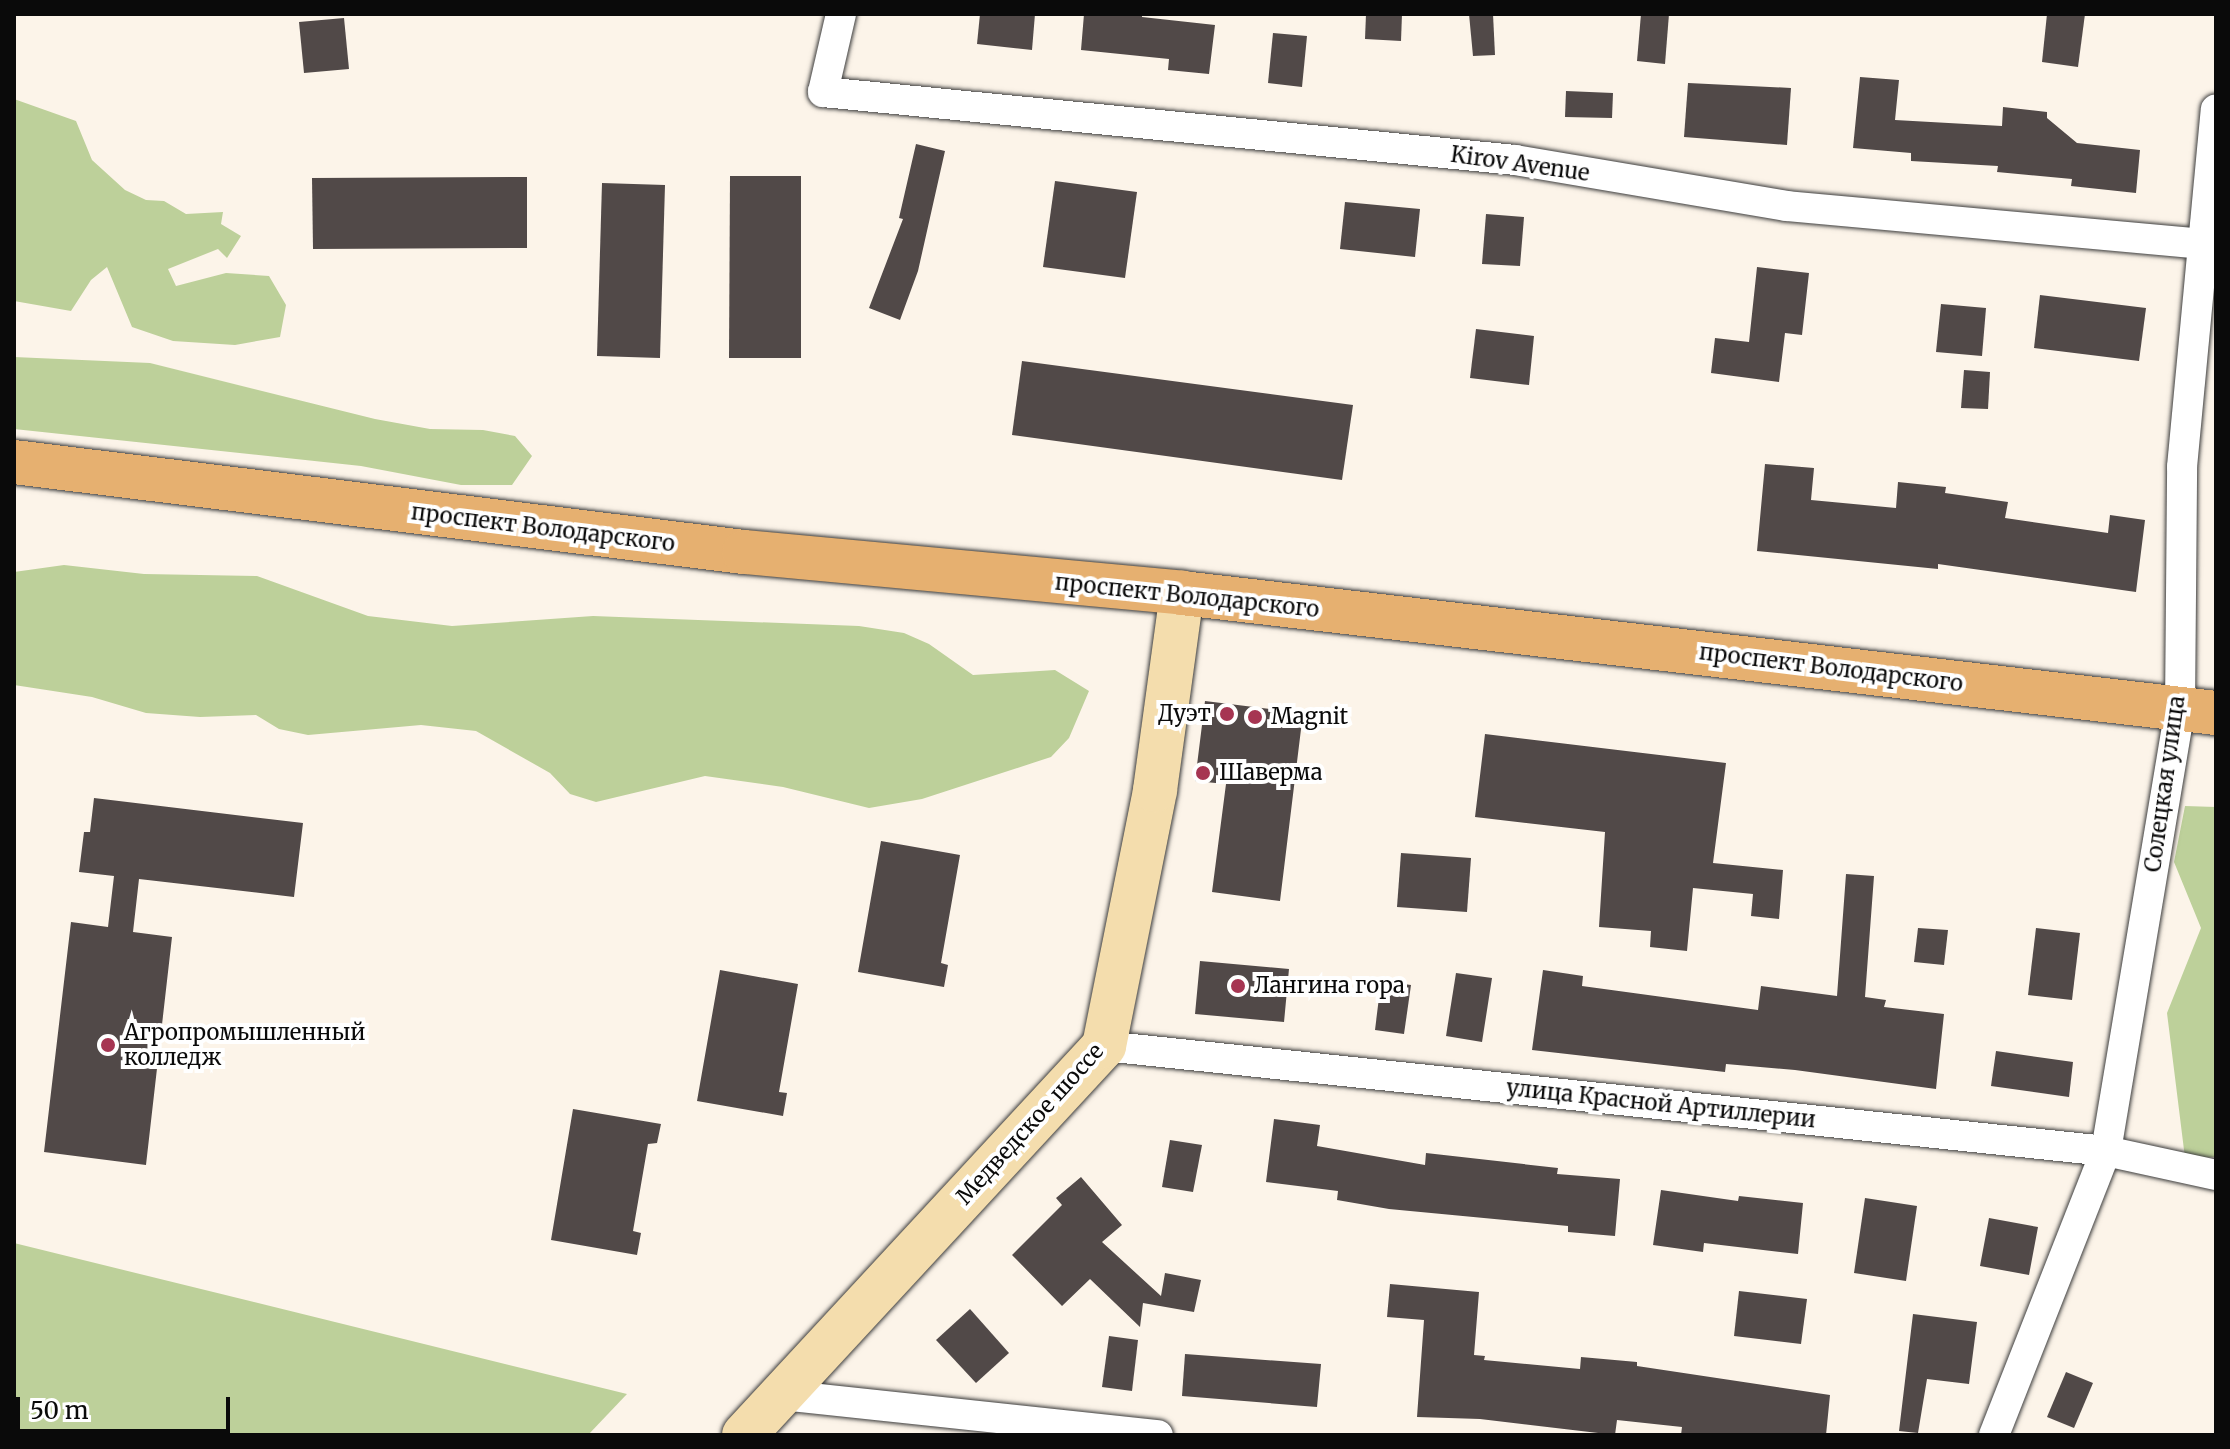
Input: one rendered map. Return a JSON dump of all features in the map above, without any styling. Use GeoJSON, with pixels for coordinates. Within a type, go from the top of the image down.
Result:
{"type":"FeatureCollection","features":[{"type":"Feature","properties":{"kind":"main road","name":"проспект Володарского"},"geometry":{"type":"LineString","coordinates":[[14,462],[744,552],[1182,593],[2198,711]]}},
{"type":"Feature","properties":{"kind":"main road","name":"Медведское шоссе"},"geometry":{"type":"LineString","coordinates":[[744,1435],[1104,1046],[1155,790],[1182,593]]}},
{"type":"Feature","properties":{"kind":"street","name":"Kirov Avenue"},"geometry":{"type":"LineString","coordinates":[[841,14],[823,92],[1515,160],[1786,206],[2210,244]]}},
{"type":"Feature","properties":{"kind":"street","name":"Солецкая улица"},"geometry":{"type":"LineString","coordinates":[[1994,1435],[2106,1151],[2198,711],[2182,467],[2210,244],[2216,110]]}},
{"type":"Feature","properties":{"kind":"street","name":"улица Красной Артиллерии"},"geometry":{"type":"LineString","coordinates":[[1104,1046],[2106,1151],[2216,1175]]}},
{"type":"Feature","properties":{"kind":"street"},"geometry":{"type":"LineString","coordinates":[[782,1395],[1158,1435]]}},
{"type":"Feature","properties":{"kind":"green space"},"geometry":{"type":"Polygon","coordinates":[[[14,99],[76,121],[92,160],[125,190],[146,200],[164,201],[186,214],[223,212],[221,224],[241,236],[227,258],[218,249],[168,269],[176,286],[226,273],[269,276],[286,305],[280,337],[235,345],[173,341],[132,327],[107,267],[91,280],[71,311],[14,301],[14,99]]]}},
{"type":"Feature","properties":{"kind":"green space"},"geometry":{"type":"Polygon","coordinates":[[[14,357],[150,363],[375,419],[430,429],[483,430],[515,436],[532,456],[512,485],[461,485],[361,466],[14,429],[14,357]]]}},
{"type":"Feature","properties":{"kind":"green space"},"geometry":{"type":"Polygon","coordinates":[[[64,565],[144,574],[257,576],[368,616],[452,626],[593,616],[859,626],[904,633],[929,644],[973,675],[1055,670],[1089,691],[1069,738],[1051,757],[922,799],[869,808],[783,787],[705,776],[596,802],[570,794],[550,773],[476,731],[421,725],[308,735],[279,729],[256,715],[200,717],[146,713],[92,697],[14,685],[14,572],[64,565]]]}},
{"type":"Feature","properties":{"kind":"green space"},"geometry":{"type":"Polygon","coordinates":[[[2185,806],[2216,807],[2216,1157],[2185,1158],[2167,1013],[2201,928],[2174,862],[2185,806]]]}},
{"type":"Feature","properties":{"kind":"green space"},"geometry":{"type":"Polygon","coordinates":[[[14,1243],[627,1394],[588,1435],[14,1435],[14,1243]]]}},
{"type":"Feature","properties":{"kind":"building"},"geometry":{"type":"Polygon","coordinates":[[[980,14],[1035,14],[1032,50],[977,44],[980,14]]]}},
{"type":"Feature","properties":{"kind":"building"},"geometry":{"type":"Polygon","coordinates":[[[1084,14],[1142,14],[1142,17],[1215,25],[1209,74],[1168,70],[1169,59],[1081,50],[1084,14]]]}},
{"type":"Feature","properties":{"kind":"building"},"geometry":{"type":"Polygon","coordinates":[[[1366,14],[1402,14],[1401,41],[1365,39],[1366,14]]]}},
{"type":"Feature","properties":{"kind":"building"},"geometry":{"type":"Polygon","coordinates":[[[1469,14],[1493,14],[1495,55],[1473,56],[1469,14]]]}},
{"type":"Feature","properties":{"kind":"building"},"geometry":{"type":"Polygon","coordinates":[[[1641,14],[1669,14],[1665,64],[1637,61],[1641,14]]]}},
{"type":"Feature","properties":{"kind":"building"},"geometry":{"type":"Polygon","coordinates":[[[2047,14],[2085,14],[2078,67],[2042,62],[2047,14]]]}},
{"type":"Feature","properties":{"kind":"building"},"geometry":{"type":"Polygon","coordinates":[[[344,18],[349,69],[304,73],[299,22],[344,18]]]}},
{"type":"Feature","properties":{"kind":"building"},"geometry":{"type":"Polygon","coordinates":[[[1273,33],[1307,36],[1302,87],[1268,83],[1273,33]]]}},
{"type":"Feature","properties":{"kind":"building"},"geometry":{"type":"Polygon","coordinates":[[[1860,77],[1899,80],[1895,120],[2002,126],[2003,107],[2047,112],[2047,118],[2077,143],[2140,150],[2136,193],[2071,186],[2072,179],[1997,172],[1998,166],[1911,161],[1911,153],[1853,148],[1860,77]]]}},
{"type":"Feature","properties":{"kind":"building"},"geometry":{"type":"Polygon","coordinates":[[[1688,83],[1791,88],[1787,145],[1684,137],[1688,83]]]}},
{"type":"Feature","properties":{"kind":"building"},"geometry":{"type":"Polygon","coordinates":[[[1566,91],[1613,93],[1612,118],[1565,117],[1566,91]]]}},
{"type":"Feature","properties":{"kind":"building"},"geometry":{"type":"Polygon","coordinates":[[[916,144],[945,151],[918,271],[900,320],[869,308],[903,219],[899,218],[916,144]]]}},
{"type":"Feature","properties":{"kind":"building"},"geometry":{"type":"Polygon","coordinates":[[[730,176],[801,176],[801,358],[729,358],[730,176]]]}},
{"type":"Feature","properties":{"kind":"building"},"geometry":{"type":"Polygon","coordinates":[[[527,177],[527,248],[313,249],[312,178],[527,177]]]}},
{"type":"Feature","properties":{"kind":"building"},"geometry":{"type":"Polygon","coordinates":[[[1055,181],[1137,192],[1125,278],[1043,267],[1055,181]]]}},
{"type":"Feature","properties":{"kind":"building"},"geometry":{"type":"Polygon","coordinates":[[[602,183],[665,185],[660,358],[597,356],[602,183]]]}},
{"type":"Feature","properties":{"kind":"building"},"geometry":{"type":"Polygon","coordinates":[[[1345,202],[1420,209],[1415,257],[1340,249],[1345,202]]]}},
{"type":"Feature","properties":{"kind":"building"},"geometry":{"type":"Polygon","coordinates":[[[1486,214],[1524,217],[1520,266],[1482,264],[1486,214]]]}},
{"type":"Feature","properties":{"kind":"building"},"geometry":{"type":"Polygon","coordinates":[[[1757,267],[1809,273],[1802,335],[1785,333],[1779,382],[1711,373],[1715,338],[1749,342],[1757,267]]]}},
{"type":"Feature","properties":{"kind":"building"},"geometry":{"type":"Polygon","coordinates":[[[2040,295],[2146,308],[2139,361],[2034,348],[2040,295]]]}},
{"type":"Feature","properties":{"kind":"building"},"geometry":{"type":"Polygon","coordinates":[[[1941,304],[1986,308],[1982,356],[1936,352],[1941,304]]]}},
{"type":"Feature","properties":{"kind":"building"},"geometry":{"type":"Polygon","coordinates":[[[1476,329],[1534,336],[1529,385],[1470,378],[1476,329]]]}},
{"type":"Feature","properties":{"kind":"building"},"geometry":{"type":"Polygon","coordinates":[[[1022,361],[1353,405],[1342,480],[1012,435],[1022,361]]]}},
{"type":"Feature","properties":{"kind":"building"},"geometry":{"type":"Polygon","coordinates":[[[1964,370],[1990,372],[1988,409],[1961,408],[1964,370]]]}},
{"type":"Feature","properties":{"kind":"building"},"geometry":{"type":"Polygon","coordinates":[[[1765,464],[1814,468],[1811,500],[1896,508],[1898,482],[1946,487],[1945,493],[2008,502],[2005,518],[2108,533],[2110,515],[2145,520],[2136,592],[1938,564],[1938,569],[1757,551],[1765,464]]]}},
{"type":"Feature","properties":{"kind":"building"},"geometry":{"type":"Polygon","coordinates":[[[1205,701],[1303,713],[1280,901],[1212,892],[1226,784],[1195,781],[1205,701]]]}},
{"type":"Feature","properties":{"kind":"building"},"geometry":{"type":"Polygon","coordinates":[[[1485,734],[1726,763],[1713,863],[1783,870],[1779,919],[1751,916],[1753,894],[1693,888],[1687,951],[1650,947],[1651,931],[1599,927],[1605,832],[1475,817],[1485,734]]]}},
{"type":"Feature","properties":{"kind":"building","name":"Агропромышленный колледж"},"geometry":{"type":"Polygon","coordinates":[[[94,798],[303,823],[294,897],[139,879],[133,932],[172,937],[146,1165],[44,1152],[71,922],[108,927],[114,876],[79,872],[84,832],[90,832],[94,798]]]}},
{"type":"Feature","properties":{"kind":"building"},"geometry":{"type":"Polygon","coordinates":[[[881,841],[960,855],[941,963],[948,965],[944,987],[858,972],[881,841]]]}},
{"type":"Feature","properties":{"kind":"building"},"geometry":{"type":"Polygon","coordinates":[[[1401,853],[1471,858],[1467,912],[1397,907],[1401,853]]]}},
{"type":"Feature","properties":{"kind":"building"},"geometry":{"type":"Polygon","coordinates":[[[1846,874],[1874,876],[1865,997],[1886,1000],[1884,1007],[1944,1014],[1936,1089],[1795,1070],[1726,1064],[1725,1072],[1532,1050],[1543,970],[1583,976],[1582,986],[1758,1010],[1761,986],[1837,996],[1846,874]]]}},
{"type":"Feature","properties":{"kind":"building"},"geometry":{"type":"Polygon","coordinates":[[[1918,928],[1948,930],[1944,965],[1914,962],[1918,928]]]}},
{"type":"Feature","properties":{"kind":"building"},"geometry":{"type":"Polygon","coordinates":[[[2036,928],[2080,933],[2072,1000],[2028,995],[2036,928]]]}},
{"type":"Feature","properties":{"kind":"building"},"geometry":{"type":"Polygon","coordinates":[[[1200,961],[1289,969],[1284,1022],[1195,1014],[1200,961]]]}},
{"type":"Feature","properties":{"kind":"building"},"geometry":{"type":"Polygon","coordinates":[[[720,970],[798,984],[779,1092],[787,1093],[783,1116],[697,1101],[720,970]]]}},
{"type":"Feature","properties":{"kind":"building"},"geometry":{"type":"Polygon","coordinates":[[[1456,973],[1492,978],[1482,1042],[1446,1036],[1456,973]]]}},
{"type":"Feature","properties":{"kind":"building"},"geometry":{"type":"Polygon","coordinates":[[[1381,981],[1411,985],[1404,1034],[1375,1030],[1381,981]]]}},
{"type":"Feature","properties":{"kind":"building"},"geometry":{"type":"Polygon","coordinates":[[[1996,1051],[2073,1062],[2069,1097],[1991,1086],[1996,1051]]]}},
{"type":"Feature","properties":{"kind":"building"},"geometry":{"type":"Polygon","coordinates":[[[573,1109],[661,1124],[657,1143],[648,1144],[633,1231],[641,1233],[637,1255],[551,1240],[573,1109]]]}},
{"type":"Feature","properties":{"kind":"building"},"geometry":{"type":"Polygon","coordinates":[[[1274,1119],[1320,1125],[1317,1146],[1425,1165],[1426,1153],[1558,1168],[1557,1174],[1620,1179],[1615,1236],[1568,1232],[1568,1226],[1389,1209],[1337,1200],[1338,1191],[1266,1182],[1274,1119]]]}},
{"type":"Feature","properties":{"kind":"building"},"geometry":{"type":"Polygon","coordinates":[[[1170,1140],[1202,1145],[1193,1192],[1162,1187],[1170,1140]]]}},
{"type":"Feature","properties":{"kind":"building"},"geometry":{"type":"Polygon","coordinates":[[[1081,1177],[1122,1225],[1102,1242],[1161,1296],[1165,1273],[1201,1280],[1194,1312],[1143,1303],[1140,1327],[1090,1279],[1062,1306],[1012,1255],[1062,1205],[1056,1198],[1081,1177]]]}},
{"type":"Feature","properties":{"kind":"building"},"geometry":{"type":"Polygon","coordinates":[[[1661,1190],[1738,1201],[1739,1196],[1803,1203],[1798,1254],[1704,1243],[1703,1252],[1653,1245],[1661,1190]]]}},
{"type":"Feature","properties":{"kind":"building"},"geometry":{"type":"Polygon","coordinates":[[[1865,1198],[1917,1206],[1906,1281],[1854,1273],[1865,1198]]]}},
{"type":"Feature","properties":{"kind":"building"},"geometry":{"type":"Polygon","coordinates":[[[1989,1218],[2038,1227],[2029,1275],[1980,1266],[1989,1218]]]}},
{"type":"Feature","properties":{"kind":"building"},"geometry":{"type":"Polygon","coordinates":[[[1390,1284],[1479,1292],[1474,1355],[1485,1356],[1484,1360],[1580,1369],[1581,1357],[1637,1362],[1637,1366],[1830,1395],[1826,1435],[1681,1435],[1682,1427],[1617,1420],[1615,1435],[1480,1419],[1417,1417],[1424,1320],[1387,1317],[1390,1284]]]}},
{"type":"Feature","properties":{"kind":"building"},"geometry":{"type":"Polygon","coordinates":[[[1739,1291],[1807,1299],[1801,1344],[1734,1336],[1739,1291]]]}},
{"type":"Feature","properties":{"kind":"building"},"geometry":{"type":"Polygon","coordinates":[[[970,1309],[1009,1353],[976,1383],[936,1340],[970,1309]]]}},
{"type":"Feature","properties":{"kind":"building"},"geometry":{"type":"Polygon","coordinates":[[[1913,1314],[1977,1322],[1969,1384],[1927,1379],[1918,1433],[1899,1431],[1913,1314]]]}},
{"type":"Feature","properties":{"kind":"building"},"geometry":{"type":"Polygon","coordinates":[[[1109,1336],[1138,1340],[1132,1391],[1102,1387],[1109,1336]]]}},
{"type":"Feature","properties":{"kind":"building"},"geometry":{"type":"Polygon","coordinates":[[[1185,1354],[1321,1364],[1317,1407],[1182,1396],[1185,1354]]]}},
{"type":"Feature","properties":{"kind":"building"},"geometry":{"type":"Polygon","coordinates":[[[2066,1372],[2093,1383],[2074,1428],[2047,1417],[2066,1372]]]}},
{"type":"Feature","properties":{"kind":"place","name":"Дуэт"},"geometry":{"type":"Point","coordinates":[1227,714]}},
{"type":"Feature","properties":{"kind":"place","name":"Magnit"},"geometry":{"type":"Point","coordinates":[1255,717]}},
{"type":"Feature","properties":{"kind":"place","name":"Шаверма"},"geometry":{"type":"Point","coordinates":[1203,773]}},
{"type":"Feature","properties":{"kind":"place","name":"Лангина гора"},"geometry":{"type":"Point","coordinates":[1238,986]}},
{"type":"Feature","properties":{"kind":"place","name":"Агропромышленный колледж"},"geometry":{"type":"Point","coordinates":[108,1045]}}]}
